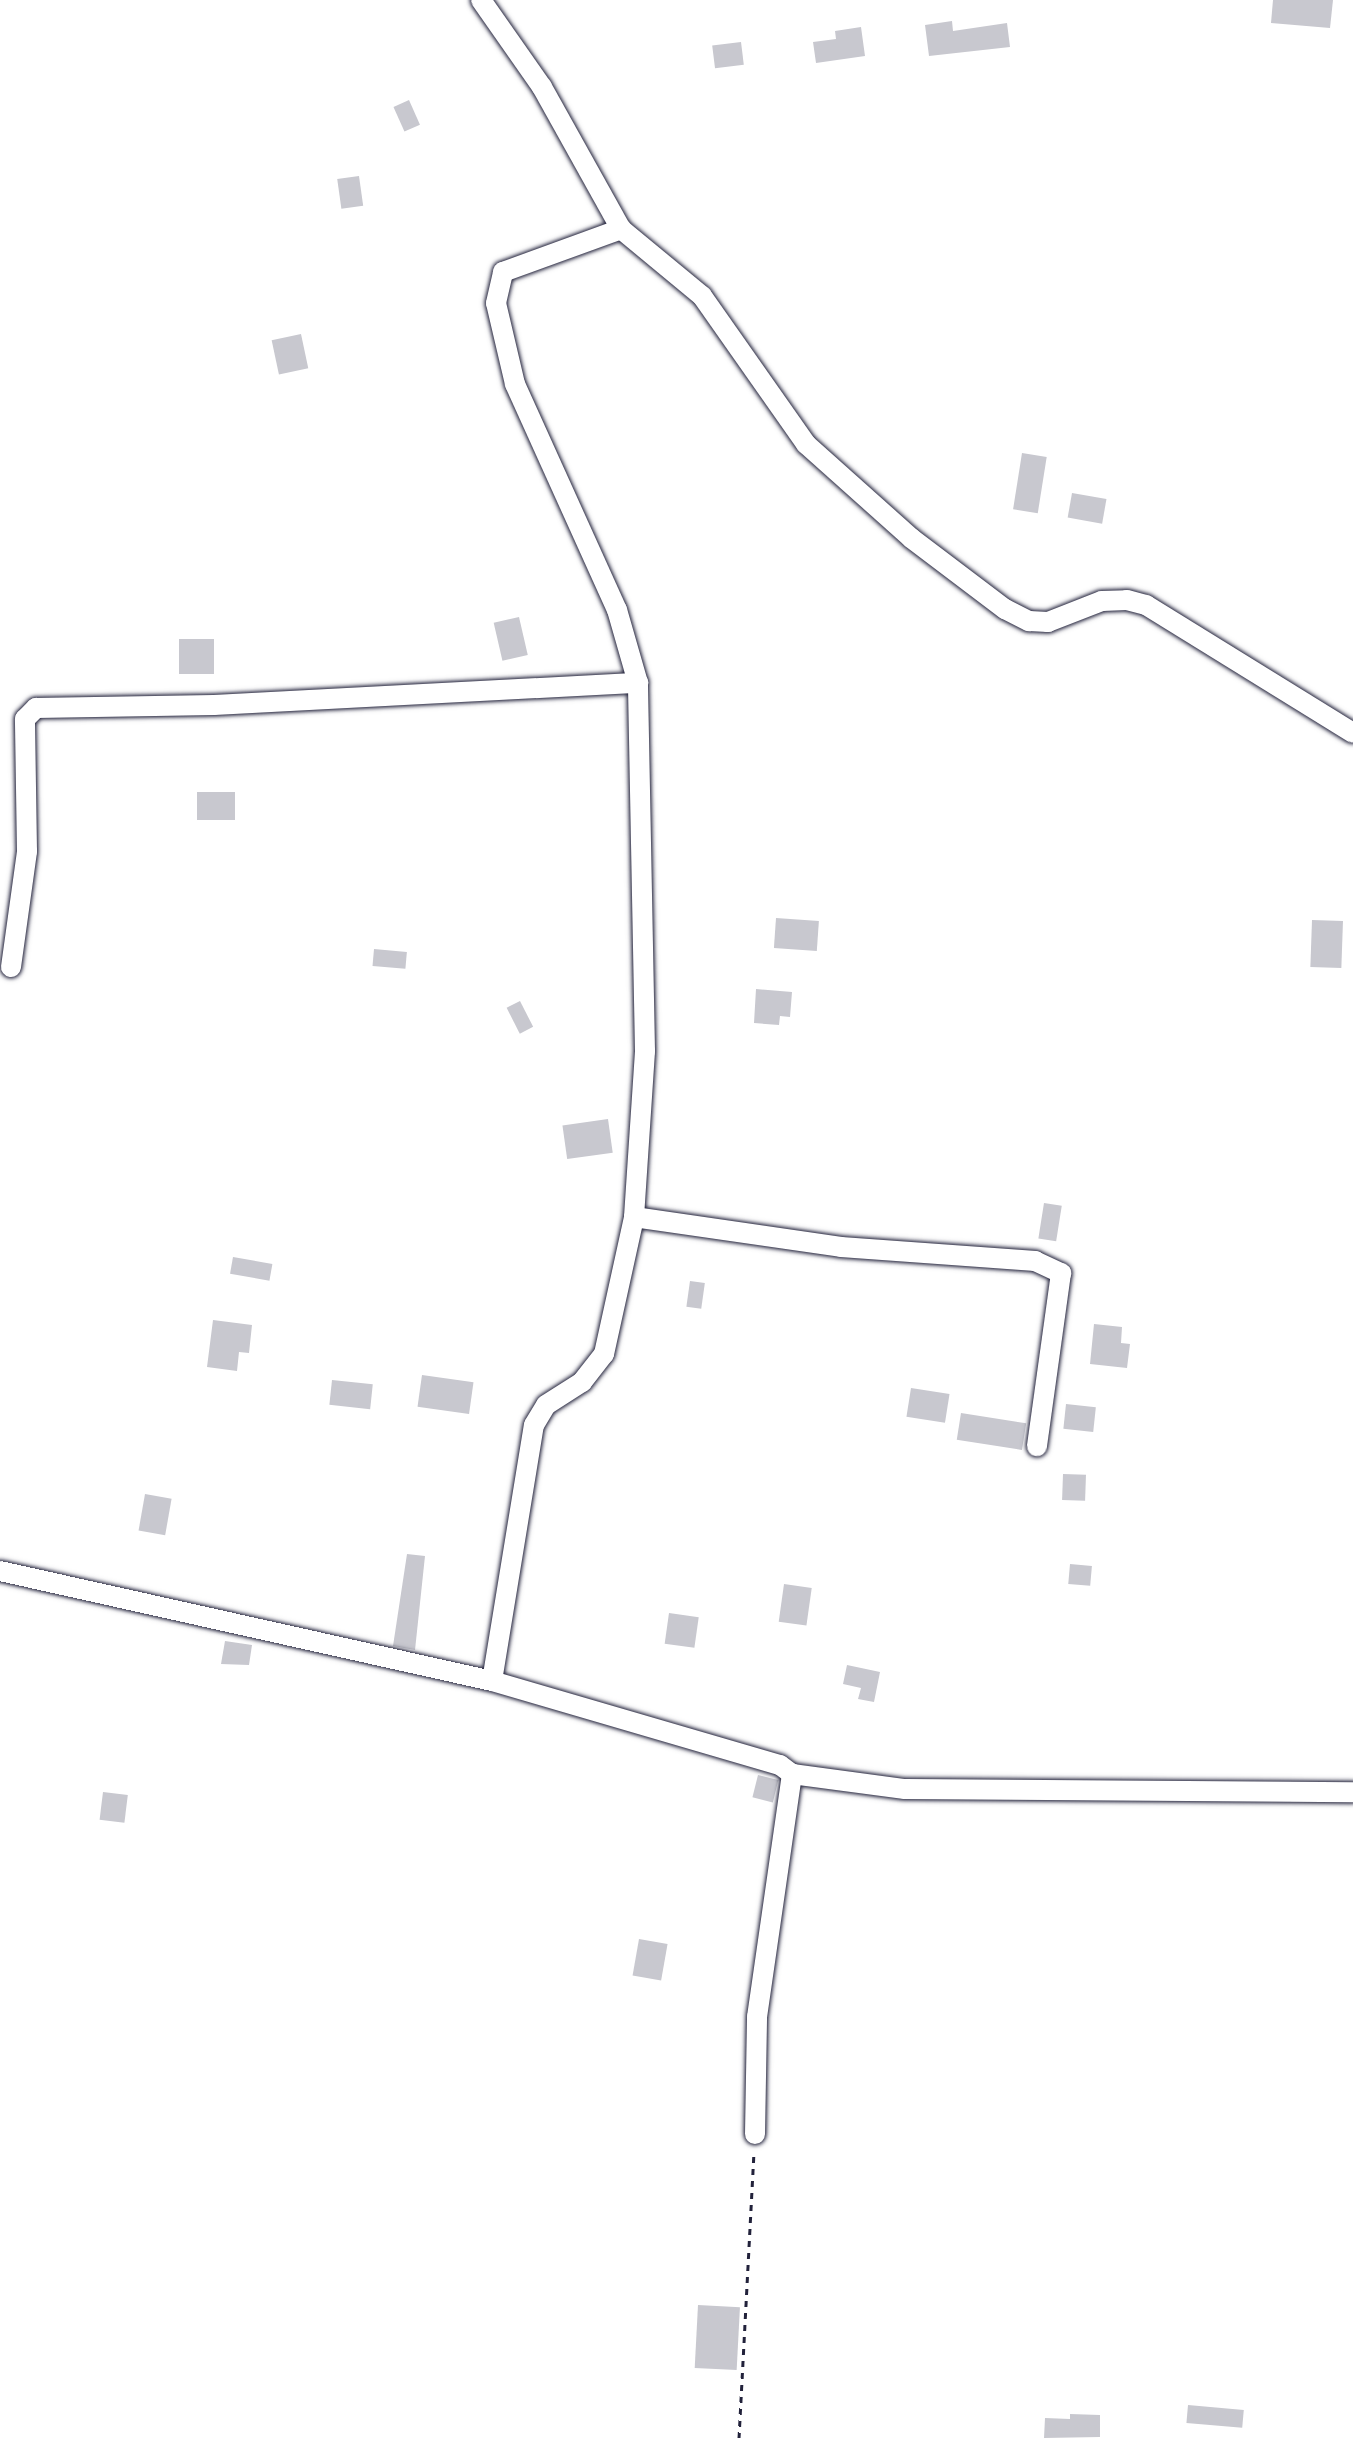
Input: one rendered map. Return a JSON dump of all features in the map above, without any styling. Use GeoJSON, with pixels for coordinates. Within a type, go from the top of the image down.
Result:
{"type":"FeatureCollection","features":[{"type":"Feature","properties":{"kind":"street"},"geometry":{"type":"LineString","coordinates":[[481,0],[542,87],[621,229],[702,296],[806,444],[911,538],[1005,609],[1029,621],[1048,622],[1102,601],[1127,600],[1146,605],[1353,733]]}},
{"type":"Feature","properties":{"kind":"street"},"geometry":{"type":"LineString","coordinates":[[492,1681],[534,1425],[546,1405],[582,1382],[604,1354],[634,1217],[645,1051],[638,683],[617,610],[515,384],[496,303],[503,272],[621,229]]}},
{"type":"Feature","properties":{"kind":"street"},"geometry":{"type":"LineString","coordinates":[[11,967],[27,851],[25,719],[36,708],[214,705],[638,683]]}},
{"type":"Feature","properties":{"kind":"street"},"geometry":{"type":"LineString","coordinates":[[634,1217],[841,1247],[1035,1261],[1061,1273],[1037,1446]]}},
{"type":"Feature","properties":{"kind":"street"},"geometry":{"type":"LineString","coordinates":[[0,1571],[492,1681],[780,1765],[792,1774],[905,1789],[1353,1792]]}},
{"type":"Feature","properties":{"kind":"street"},"geometry":{"type":"LineString","coordinates":[[755,2134],[757,2017],[792,1774]]}},
{"type":"Feature","properties":{"kind":"path"},"geometry":{"type":"LineString","coordinates":[[739,2438],[743,2308],[755,2134]]}},
{"type":"Feature","properties":{"kind":"building"},"geometry":{"type":"Polygon","coordinates":[[[1273,0],[1333,0],[1330,28],[1271,23],[1273,0]]]}},
{"type":"Feature","properties":{"kind":"building"},"geometry":{"type":"Polygon","coordinates":[[[952,21],[953,31],[1007,23],[1010,47],[929,56],[925,25],[952,21]]]}},
{"type":"Feature","properties":{"kind":"building"},"geometry":{"type":"Polygon","coordinates":[[[861,27],[865,56],[816,63],[813,42],[836,39],[835,31],[861,27]]]}},
{"type":"Feature","properties":{"kind":"building"},"geometry":{"type":"Polygon","coordinates":[[[741,42],[744,65],[715,68],[712,46],[741,42]]]}},
{"type":"Feature","properties":{"kind":"building"},"geometry":{"type":"Polygon","coordinates":[[[409,100],[420,125],[404,132],[393,107],[409,100]]]}},
{"type":"Feature","properties":{"kind":"building"},"geometry":{"type":"Polygon","coordinates":[[[359,176],[363,206],[341,209],[337,179],[359,176]]]}},
{"type":"Feature","properties":{"kind":"building"},"geometry":{"type":"Polygon","coordinates":[[[301,334],[308,368],[279,374],[272,340],[301,334]]]}},
{"type":"Feature","properties":{"kind":"building"},"geometry":{"type":"Polygon","coordinates":[[[1022,453],[1047,457],[1038,513],[1013,509],[1022,453]]]}},
{"type":"Feature","properties":{"kind":"building"},"geometry":{"type":"Polygon","coordinates":[[[1072,493],[1106,499],[1102,524],[1068,518],[1072,493]]]}},
{"type":"Feature","properties":{"kind":"building"},"geometry":{"type":"Polygon","coordinates":[[[519,617],[528,655],[502,661],[494,623],[519,617]]]}},
{"type":"Feature","properties":{"kind":"building"},"geometry":{"type":"Polygon","coordinates":[[[179,639],[214,639],[214,674],[179,674],[179,639]]]}},
{"type":"Feature","properties":{"kind":"building"},"geometry":{"type":"Polygon","coordinates":[[[197,792],[235,792],[235,820],[197,820],[197,792]]]}},
{"type":"Feature","properties":{"kind":"building"},"geometry":{"type":"Polygon","coordinates":[[[776,918],[819,921],[817,951],[774,948],[776,918]]]}},
{"type":"Feature","properties":{"kind":"building"},"geometry":{"type":"Polygon","coordinates":[[[1312,920],[1343,921],[1341,968],[1310,967],[1312,920]]]}},
{"type":"Feature","properties":{"kind":"building"},"geometry":{"type":"Polygon","coordinates":[[[374,949],[407,952],[405,969],[373,966],[374,949]]]}},
{"type":"Feature","properties":{"kind":"building"},"geometry":{"type":"Polygon","coordinates":[[[756,989],[792,992],[790,1017],[780,1016],[779,1025],[754,1023],[756,989]]]}},
{"type":"Feature","properties":{"kind":"building"},"geometry":{"type":"Polygon","coordinates":[[[520,1001],[533,1027],[520,1034],[507,1008],[520,1001]]]}},
{"type":"Feature","properties":{"kind":"building"},"geometry":{"type":"Polygon","coordinates":[[[608,1119],[613,1153],[567,1159],[562,1125],[608,1119]]]}},
{"type":"Feature","properties":{"kind":"building"},"geometry":{"type":"Polygon","coordinates":[[[1044,1203],[1062,1206],[1056,1241],[1038,1239],[1044,1203]]]}},
{"type":"Feature","properties":{"kind":"building"},"geometry":{"type":"Polygon","coordinates":[[[233,1257],[272,1264],[269,1281],[230,1274],[233,1257]]]}},
{"type":"Feature","properties":{"kind":"building"},"geometry":{"type":"Polygon","coordinates":[[[690,1281],[705,1283],[701,1309],[686,1307],[690,1281]]]}},
{"type":"Feature","properties":{"kind":"building"},"geometry":{"type":"Polygon","coordinates":[[[213,1320],[252,1325],[249,1353],[239,1352],[237,1371],[207,1367],[213,1320]]]}},
{"type":"Feature","properties":{"kind":"building"},"geometry":{"type":"Polygon","coordinates":[[[1094,1324],[1122,1327],[1121,1343],[1130,1344],[1127,1368],[1090,1364],[1094,1324]]]}},
{"type":"Feature","properties":{"kind":"building"},"geometry":{"type":"Polygon","coordinates":[[[422,1375],[473,1382],[469,1414],[418,1407],[422,1375]]]}},
{"type":"Feature","properties":{"kind":"building"},"geometry":{"type":"Polygon","coordinates":[[[332,1380],[373,1384],[370,1409],[329,1405],[332,1380]]]}},
{"type":"Feature","properties":{"kind":"building"},"geometry":{"type":"Polygon","coordinates":[[[911,1388],[950,1394],[945,1423],[906,1417],[911,1388]]]}},
{"type":"Feature","properties":{"kind":"building"},"geometry":{"type":"Polygon","coordinates":[[[1066,1404],[1096,1407],[1093,1432],[1063,1429],[1066,1404]]]}},
{"type":"Feature","properties":{"kind":"building"},"geometry":{"type":"Polygon","coordinates":[[[961,1413],[1026,1423],[1022,1450],[957,1440],[961,1413]]]}},
{"type":"Feature","properties":{"kind":"building"},"geometry":{"type":"Polygon","coordinates":[[[1063,1474],[1086,1475],[1085,1501],[1062,1500],[1063,1474]]]}},
{"type":"Feature","properties":{"kind":"building"},"geometry":{"type":"Polygon","coordinates":[[[145,1494],[172,1499],[165,1535],[139,1530],[145,1494]]]}},
{"type":"Feature","properties":{"kind":"building"},"geometry":{"type":"Polygon","coordinates":[[[407,1554],[425,1556],[415,1650],[393,1646],[407,1554]]]}},
{"type":"Feature","properties":{"kind":"building"},"geometry":{"type":"Polygon","coordinates":[[[1070,1564],[1092,1566],[1090,1586],[1068,1584],[1070,1564]]]}},
{"type":"Feature","properties":{"kind":"building"},"geometry":{"type":"Polygon","coordinates":[[[784,1584],[812,1588],[806,1626],[779,1622],[784,1584]]]}},
{"type":"Feature","properties":{"kind":"building"},"geometry":{"type":"Polygon","coordinates":[[[669,1613],[699,1617],[694,1648],[665,1644],[669,1613]]]}},
{"type":"Feature","properties":{"kind":"building"},"geometry":{"type":"Polygon","coordinates":[[[225,1641],[252,1645],[249,1665],[221,1664],[225,1641]]]}},
{"type":"Feature","properties":{"kind":"building"},"geometry":{"type":"Polygon","coordinates":[[[847,1665],[880,1672],[874,1702],[858,1699],[861,1688],[843,1684],[847,1665]]]}},
{"type":"Feature","properties":{"kind":"building"},"geometry":{"type":"Polygon","coordinates":[[[758,1775],[778,1780],[773,1802],[752,1797],[758,1775]]]}},
{"type":"Feature","properties":{"kind":"building"},"geometry":{"type":"Polygon","coordinates":[[[103,1792],[128,1795],[124,1823],[100,1820],[103,1792]]]}},
{"type":"Feature","properties":{"kind":"building"},"geometry":{"type":"Polygon","coordinates":[[[639,1939],[668,1944],[661,1980],[633,1975],[639,1939]]]}},
{"type":"Feature","properties":{"kind":"building"},"geometry":{"type":"Polygon","coordinates":[[[698,2305],[740,2307],[737,2370],[695,2368],[698,2305]]]}},
{"type":"Feature","properties":{"kind":"building"},"geometry":{"type":"Polygon","coordinates":[[[1188,2405],[1244,2410],[1242,2428],[1186,2423],[1188,2405]]]}},
{"type":"Feature","properties":{"kind":"building"},"geometry":{"type":"Polygon","coordinates":[[[1070,2414],[1100,2415],[1100,2437],[1044,2438],[1045,2418],[1070,2419],[1070,2414]]]}}]}
